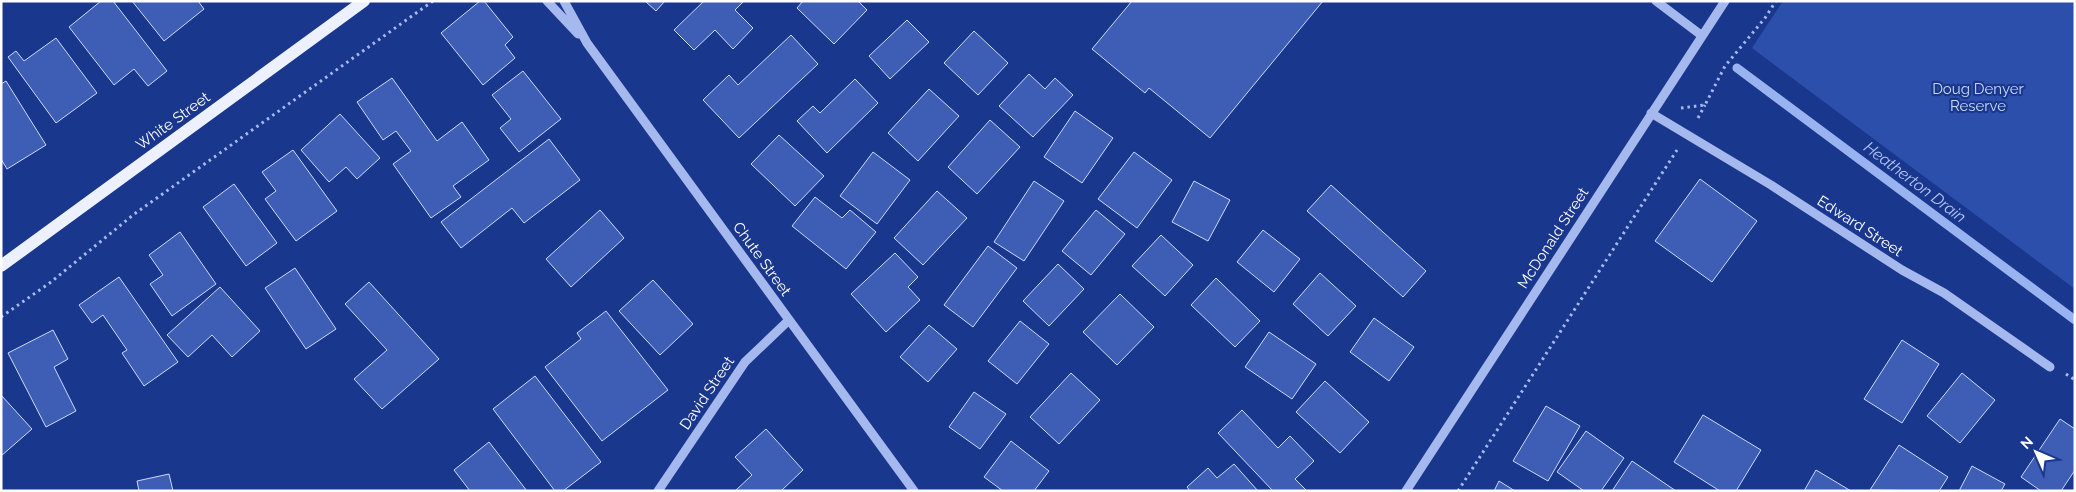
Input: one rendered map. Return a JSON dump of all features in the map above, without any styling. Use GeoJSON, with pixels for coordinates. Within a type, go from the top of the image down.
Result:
{"type":"FeatureCollection","features":[{"type":"Feature","properties":{"kind":"main road","name":"White Street"},"geometry":{"type":"LineString","coordinates":[[1,266],[364,1]]}},
{"type":"Feature","properties":{"kind":"street","name":"Chute Street"},"geometry":{"type":"LineString","coordinates":[[547,1],[587,43]]}},
{"type":"Feature","properties":{"kind":"street","name":"Chute Street"},"geometry":{"type":"LineString","coordinates":[[564,1],[587,43],[914,491]]}},
{"type":"Feature","properties":{"kind":"street"},"geometry":{"type":"LineString","coordinates":[[1656,1],[1701,35]]}},
{"type":"Feature","properties":{"kind":"street","name":"McDonald Street"},"geometry":{"type":"LineString","coordinates":[[1406,491],[1724,1]]}},
{"type":"Feature","properties":{"kind":"street","name":"Edward Street"},"geometry":{"type":"LineString","coordinates":[[1651,113],[1771,185],[1902,270],[1944,293],[2050,367]]}},
{"type":"Feature","properties":{"kind":"street","name":"David Street"},"geometry":{"type":"LineString","coordinates":[[658,491],[745,362],[789,320]]}},
{"type":"Feature","properties":{"kind":"path"},"geometry":{"type":"LineString","coordinates":[[1,317],[51,282],[133,215],[433,1]]}},
{"type":"Feature","properties":{"kind":"path"},"geometry":{"type":"LineString","coordinates":[[1458,491],[1687,134],[1713,92],[1725,66],[1765,18],[1776,1]]}},
{"type":"Feature","properties":{"kind":"path"},"geometry":{"type":"LineString","coordinates":[[1651,113],[1705,105]]}},
{"type":"Feature","properties":{"kind":"green space","name":"Doug Denyer Reserve"},"geometry":{"type":"Polygon","coordinates":[[[1783,1],[2075,1],[2075,289],[1752,48],[1783,1]]]}},
{"type":"Feature","properties":{"kind":"building"},"geometry":{"type":"Polygon","coordinates":[[[101,1],[113,1],[167,71],[148,86],[134,69],[114,85],[69,27],[101,1]]]}},
{"type":"Feature","properties":{"kind":"building"},"geometry":{"type":"Polygon","coordinates":[[[132,1],[198,1],[204,9],[164,41],[132,1]]]}},
{"type":"Feature","properties":{"kind":"building"},"geometry":{"type":"Polygon","coordinates":[[[480,1],[484,1],[513,37],[505,45],[515,58],[483,85],[441,33],[480,1]]]}},
{"type":"Feature","properties":{"kind":"building"},"geometry":{"type":"Polygon","coordinates":[[[645,1],[665,1],[656,11],[645,1]]]}},
{"type":"Feature","properties":{"kind":"building"},"geometry":{"type":"Polygon","coordinates":[[[704,1],[744,1],[735,10],[753,28],[733,49],[715,30],[694,50],[674,30],[704,1]]]}},
{"type":"Feature","properties":{"kind":"building"},"geometry":{"type":"Polygon","coordinates":[[[803,1],[858,1],[867,10],[834,44],[797,8],[803,1]]]}},
{"type":"Feature","properties":{"kind":"building"},"geometry":{"type":"Polygon","coordinates":[[[1132,1],[1323,1],[1210,138],[1149,88],[1145,93],[1092,49],[1132,1]]]}},
{"type":"Feature","properties":{"kind":"building"},"geometry":{"type":"Polygon","coordinates":[[[907,20],[929,42],[890,79],[869,56],[907,20]]]}},
{"type":"Feature","properties":{"kind":"building"},"geometry":{"type":"Polygon","coordinates":[[[974,31],[1008,63],[978,95],[944,63],[974,31]]]}},
{"type":"Feature","properties":{"kind":"building"},"geometry":{"type":"Polygon","coordinates":[[[791,35],[818,64],[739,138],[703,100],[729,75],[738,85],[791,35]]]}},
{"type":"Feature","properties":{"kind":"building"},"geometry":{"type":"Polygon","coordinates":[[[56,38],[97,93],[56,123],[8,57],[16,51],[24,61],[56,38]]]}},
{"type":"Feature","properties":{"kind":"building"},"geometry":{"type":"Polygon","coordinates":[[[523,71],[561,119],[519,152],[500,128],[511,119],[492,95],[523,71]]]}},
{"type":"Feature","properties":{"kind":"building"},"geometry":{"type":"Polygon","coordinates":[[[1029,74],[1045,89],[1055,78],[1073,95],[1033,137],[999,106],[1029,74]]]}},
{"type":"Feature","properties":{"kind":"building"},"geometry":{"type":"Polygon","coordinates":[[[392,78],[437,141],[462,122],[489,160],[453,186],[461,197],[431,218],[393,164],[411,151],[396,131],[383,140],[357,102],[392,78]]]}},
{"type":"Feature","properties":{"kind":"building"},"geometry":{"type":"Polygon","coordinates":[[[855,79],[878,103],[827,153],[797,121],[813,106],[820,113],[855,79]]]}},
{"type":"Feature","properties":{"kind":"building"},"geometry":{"type":"Polygon","coordinates":[[[6,81],[46,145],[7,169],[1,159],[1,84],[6,81]]]}},
{"type":"Feature","properties":{"kind":"building"},"geometry":{"type":"Polygon","coordinates":[[[929,89],[959,116],[918,161],[888,133],[929,89]]]}},
{"type":"Feature","properties":{"kind":"building"},"geometry":{"type":"Polygon","coordinates":[[[1075,111],[1113,138],[1082,183],[1044,157],[1075,111]]]}},
{"type":"Feature","properties":{"kind":"building"},"geometry":{"type":"Polygon","coordinates":[[[340,114],[380,158],[357,179],[346,167],[329,182],[301,150],[340,114]]]}},
{"type":"Feature","properties":{"kind":"building"},"geometry":{"type":"Polygon","coordinates":[[[990,120],[1020,147],[977,194],[948,167],[990,120]]]}},
{"type":"Feature","properties":{"kind":"building"},"geometry":{"type":"Polygon","coordinates":[[[779,135],[824,176],[795,206],[751,164],[779,135]]]}},
{"type":"Feature","properties":{"kind":"building"},"geometry":{"type":"Polygon","coordinates":[[[549,139],[580,180],[524,223],[512,208],[461,248],[441,222],[549,139]]]}},
{"type":"Feature","properties":{"kind":"building"},"geometry":{"type":"Polygon","coordinates":[[[293,150],[337,211],[296,241],[265,199],[276,191],[262,172],[293,150]]]}},
{"type":"Feature","properties":{"kind":"building"},"geometry":{"type":"Polygon","coordinates":[[[873,152],[910,180],[877,224],[840,196],[873,152]]]}},
{"type":"Feature","properties":{"kind":"building"},"geometry":{"type":"Polygon","coordinates":[[[1134,152],[1172,180],[1137,228],[1098,199],[1134,152]]]}},
{"type":"Feature","properties":{"kind":"building"},"geometry":{"type":"Polygon","coordinates":[[[1700,179],[1757,221],[1712,282],[1655,241],[1700,179]]]}},
{"type":"Feature","properties":{"kind":"building"},"geometry":{"type":"Polygon","coordinates":[[[1034,181],[1064,201],[1024,261],[994,242],[1034,181]]]}},
{"type":"Feature","properties":{"kind":"building"},"geometry":{"type":"Polygon","coordinates":[[[1194,181],[1230,200],[1208,241],[1172,222],[1194,181]]]}},
{"type":"Feature","properties":{"kind":"building"},"geometry":{"type":"Polygon","coordinates":[[[234,184],[277,243],[246,266],[203,207],[234,184]]]}},
{"type":"Feature","properties":{"kind":"building"},"geometry":{"type":"Polygon","coordinates":[[[1331,185],[1426,271],[1403,297],[1307,211],[1331,185]]]}},
{"type":"Feature","properties":{"kind":"building"},"geometry":{"type":"Polygon","coordinates":[[[937,191],[967,218],[923,265],[894,238],[937,191]]]}},
{"type":"Feature","properties":{"kind":"building"},"geometry":{"type":"Polygon","coordinates":[[[815,197],[842,218],[850,210],[876,232],[846,269],[792,226],[815,197]]]}},
{"type":"Feature","properties":{"kind":"building"},"geometry":{"type":"Polygon","coordinates":[[[600,210],[624,238],[571,287],[546,259],[600,210]]]}},
{"type":"Feature","properties":{"kind":"building"},"geometry":{"type":"Polygon","coordinates":[[[1096,210],[1125,234],[1091,275],[1062,251],[1096,210]]]}},
{"type":"Feature","properties":{"kind":"building"},"geometry":{"type":"Polygon","coordinates":[[[1263,230],[1300,259],[1274,292],[1237,262],[1263,230]]]}},
{"type":"Feature","properties":{"kind":"building"},"geometry":{"type":"Polygon","coordinates":[[[180,232],[216,284],[172,316],[150,284],[163,275],[149,255],[180,232]]]}},
{"type":"Feature","properties":{"kind":"building"},"geometry":{"type":"Polygon","coordinates":[[[1161,235],[1193,265],[1165,296],[1132,266],[1161,235]]]}},
{"type":"Feature","properties":{"kind":"building"},"geometry":{"type":"Polygon","coordinates":[[[988,246],[1017,268],[973,327],[944,305],[988,246]]]}},
{"type":"Feature","properties":{"kind":"building"},"geometry":{"type":"Polygon","coordinates":[[[895,253],[918,277],[908,287],[920,300],[886,332],[851,294],[895,253]]]}},
{"type":"Feature","properties":{"kind":"building"},"geometry":{"type":"Polygon","coordinates":[[[1058,264],[1084,289],[1049,326],[1023,301],[1058,264]]]}},
{"type":"Feature","properties":{"kind":"building"},"geometry":{"type":"Polygon","coordinates":[[[295,268],[336,329],[306,349],[265,288],[295,268]]]}},
{"type":"Feature","properties":{"kind":"building"},"geometry":{"type":"Polygon","coordinates":[[[1320,273],[1356,306],[1328,336],[1293,304],[1320,273]]]}},
{"type":"Feature","properties":{"kind":"building"},"geometry":{"type":"Polygon","coordinates":[[[119,277],[178,362],[144,386],[122,353],[127,350],[103,315],[92,323],[79,305],[119,277]]]}},
{"type":"Feature","properties":{"kind":"building"},"geometry":{"type":"Polygon","coordinates":[[[1216,278],[1260,321],[1235,347],[1191,305],[1216,278]]]}},
{"type":"Feature","properties":{"kind":"building"},"geometry":{"type":"Polygon","coordinates":[[[653,280],[693,324],[660,355],[619,311],[653,280]]]}},
{"type":"Feature","properties":{"kind":"building"},"geometry":{"type":"Polygon","coordinates":[[[369,282],[439,359],[382,409],[354,379],[387,350],[345,304],[369,282]]]}},
{"type":"Feature","properties":{"kind":"building"},"geometry":{"type":"Polygon","coordinates":[[[220,287],[260,331],[232,357],[212,335],[188,357],[167,335],[220,287]]]}},
{"type":"Feature","properties":{"kind":"building"},"geometry":{"type":"Polygon","coordinates":[[[1120,294],[1154,327],[1117,365],[1083,332],[1120,294]]]}},
{"type":"Feature","properties":{"kind":"building"},"geometry":{"type":"Polygon","coordinates":[[[606,311],[668,390],[602,441],[545,367],[581,339],[577,333],[606,311]]]}},
{"type":"Feature","properties":{"kind":"building"},"geometry":{"type":"Polygon","coordinates":[[[1374,318],[1414,347],[1389,381],[1350,352],[1374,318]]]}},
{"type":"Feature","properties":{"kind":"building"},"geometry":{"type":"Polygon","coordinates":[[[1020,321],[1049,344],[1017,384],[988,361],[1020,321]]]}},
{"type":"Feature","properties":{"kind":"building"},"geometry":{"type":"Polygon","coordinates":[[[929,325],[957,349],[928,382],[900,357],[929,325]]]}},
{"type":"Feature","properties":{"kind":"building"},"geometry":{"type":"Polygon","coordinates":[[[53,330],[68,359],[54,367],[76,411],[46,427],[8,353],[53,330]]]}},
{"type":"Feature","properties":{"kind":"building"},"geometry":{"type":"Polygon","coordinates":[[[1269,332],[1316,364],[1292,399],[1245,367],[1269,332]]]}},
{"type":"Feature","properties":{"kind":"building"},"geometry":{"type":"Polygon","coordinates":[[[1902,340],[1939,364],[1902,423],[1864,399],[1902,340]]]}},
{"type":"Feature","properties":{"kind":"building"},"geometry":{"type":"Polygon","coordinates":[[[1071,373],[1100,400],[1059,444],[1030,417],[1071,373]]]}},
{"type":"Feature","properties":{"kind":"building"},"geometry":{"type":"Polygon","coordinates":[[[1962,373],[1995,400],[1960,443],[1927,416],[1962,373]]]}},
{"type":"Feature","properties":{"kind":"building"},"geometry":{"type":"Polygon","coordinates":[[[535,376],[601,462],[563,491],[555,491],[493,409],[535,376]]]}},
{"type":"Feature","properties":{"kind":"building"},"geometry":{"type":"Polygon","coordinates":[[[1325,381],[1369,422],[1340,453],[1296,412],[1325,381]]]}},
{"type":"Feature","properties":{"kind":"building"},"geometry":{"type":"Polygon","coordinates":[[[974,392],[1006,414],[980,449],[949,427],[974,392]]]}},
{"type":"Feature","properties":{"kind":"building"},"geometry":{"type":"Polygon","coordinates":[[[1,395],[32,429],[1,456],[1,395]]]}},
{"type":"Feature","properties":{"kind":"building"},"geometry":{"type":"Polygon","coordinates":[[[1546,406],[1580,426],[1548,481],[1513,461],[1546,406]]]}},
{"type":"Feature","properties":{"kind":"building"},"geometry":{"type":"Polygon","coordinates":[[[1242,410],[1278,448],[1290,436],[1314,461],[1295,479],[1307,491],[1273,491],[1218,433],[1242,410]]]}},
{"type":"Feature","properties":{"kind":"building"},"geometry":{"type":"Polygon","coordinates":[[[1703,415],[1761,450],[1736,491],[1720,491],[1674,462],[1703,415]]]}},
{"type":"Feature","properties":{"kind":"building"},"geometry":{"type":"Polygon","coordinates":[[[2060,419],[2075,429],[2075,470],[2061,491],[2041,491],[2021,477],[2060,419]]]}},
{"type":"Feature","properties":{"kind":"building"},"geometry":{"type":"Polygon","coordinates":[[[766,429],[803,470],[781,491],[735,491],[752,475],[735,457],[766,429]]]}},
{"type":"Feature","properties":{"kind":"building"},"geometry":{"type":"Polygon","coordinates":[[[1586,431],[1624,458],[1601,491],[1584,491],[1557,472],[1586,431]]]}},
{"type":"Feature","properties":{"kind":"building"},"geometry":{"type":"Polygon","coordinates":[[[1011,441],[1049,471],[1034,491],[1003,491],[984,477],[1011,441]]]}},
{"type":"Feature","properties":{"kind":"building"},"geometry":{"type":"Polygon","coordinates":[[[489,442],[527,491],[470,491],[454,470],[489,442]]]}},
{"type":"Feature","properties":{"kind":"building"},"geometry":{"type":"Polygon","coordinates":[[[1899,445],[1948,477],[1939,491],[1870,490],[1899,445]]]}},
{"type":"Feature","properties":{"kind":"building"},"geometry":{"type":"Polygon","coordinates":[[[1632,461],[1676,491],[1612,491],[1632,461]]]}},
{"type":"Feature","properties":{"kind":"building"},"geometry":{"type":"Polygon","coordinates":[[[1234,464],[1258,491],[1190,491],[1187,487],[1208,468],[1217,478],[1234,464]]]}},
{"type":"Feature","properties":{"kind":"building"},"geometry":{"type":"Polygon","coordinates":[[[1972,466],[2005,484],[2001,491],[1959,491],[1972,466]]]}},
{"type":"Feature","properties":{"kind":"building"},"geometry":{"type":"Polygon","coordinates":[[[1816,470],[1851,491],[1804,491],[1816,470]]]}},
{"type":"Feature","properties":{"kind":"building"},"geometry":{"type":"Polygon","coordinates":[[[169,474],[173,491],[139,491],[137,481],[169,474]]]}},
{"type":"Feature","properties":{"kind":"building"},"geometry":{"type":"Polygon","coordinates":[[[1499,481],[1515,491],[1494,491],[1499,481]]]}},
{"type":"Feature","properties":{"kind":"waterway","name":"Heatherton Drain"},"geometry":{"type":"LineString","coordinates":[[1737,68],[2075,320]]}}]}
